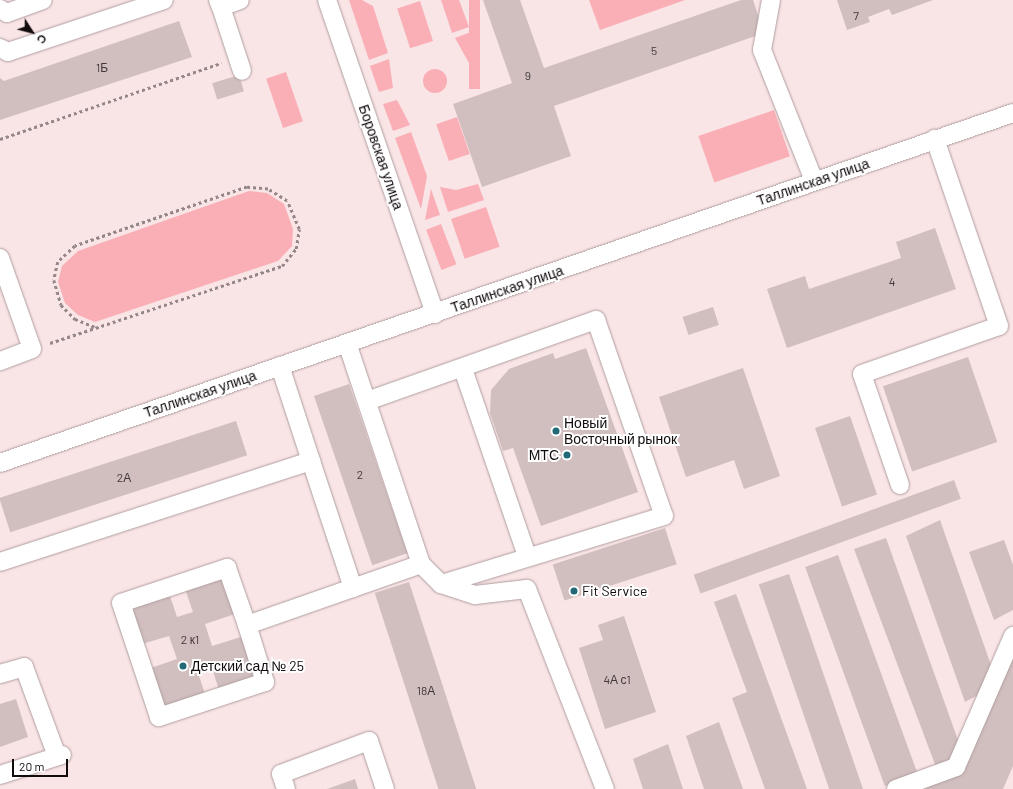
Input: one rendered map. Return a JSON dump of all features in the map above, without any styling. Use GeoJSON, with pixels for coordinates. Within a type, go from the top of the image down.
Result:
{"type":"FeatureCollection","features":[{"type":"Feature","properties":{"kind":"street"},"geometry":{"type":"LineString","coordinates":[[0,9],[7,13],[43,0]]}},
{"type":"Feature","properties":{"kind":"street"},"geometry":{"type":"LineString","coordinates":[[0,48],[8,52],[164,0]]}},
{"type":"Feature","properties":{"kind":"street"},"geometry":{"type":"LineString","coordinates":[[240,0],[219,3],[240,64]]}},
{"type":"Feature","properties":{"kind":"street","name":"Боровская улица"},"geometry":{"type":"LineString","coordinates":[[327,0],[435,314]]}},
{"type":"Feature","properties":{"kind":"street"},"geometry":{"type":"LineString","coordinates":[[771,0],[762,50],[814,181]]}},
{"type":"Feature","properties":{"kind":"street","name":"Таллинская улица"},"geometry":{"type":"LineString","coordinates":[[0,463],[435,314],[1013,113]]}},
{"type":"Feature","properties":{"kind":"street"},"geometry":{"type":"LineString","coordinates":[[900,485],[862,374],[999,326],[935,139]]}},
{"type":"Feature","properties":{"kind":"street"},"geometry":{"type":"LineString","coordinates":[[0,258],[32,349],[0,361]]}},
{"type":"Feature","properties":{"kind":"street"},"geometry":{"type":"LineString","coordinates":[[367,401],[463,369],[596,320],[664,516],[527,556],[441,584]]}},
{"type":"Feature","properties":{"kind":"street"},"geometry":{"type":"LineString","coordinates":[[347,343],[421,564],[441,584],[475,595],[528,589],[606,789]]}},
{"type":"Feature","properties":{"kind":"street"},"geometry":{"type":"LineString","coordinates":[[280,366],[353,588]]}},
{"type":"Feature","properties":{"kind":"street"},"geometry":{"type":"LineString","coordinates":[[463,369],[527,556]]}},
{"type":"Feature","properties":{"kind":"street"},"geometry":{"type":"LineString","coordinates":[[0,562],[311,461]]}},
{"type":"Feature","properties":{"kind":"street"},"geometry":{"type":"LineString","coordinates":[[247,625],[421,564]]}},
{"type":"Feature","properties":{"kind":"street"},"geometry":{"type":"LineString","coordinates":[[227,568],[247,625],[265,682],[159,717],[121,603],[227,568]]}},
{"type":"Feature","properties":{"kind":"street"},"geometry":{"type":"LineString","coordinates":[[896,789],[956,767],[1013,636]]}},
{"type":"Feature","properties":{"kind":"street"},"geometry":{"type":"LineString","coordinates":[[0,674],[24,666],[60,756],[0,775]]}},
{"type":"Feature","properties":{"kind":"street"},"geometry":{"type":"LineString","coordinates":[[286,789],[281,774],[368,741],[385,789]]}},
{"type":"Feature","properties":{"kind":"path"},"geometry":{"type":"LineString","coordinates":[[0,139],[240,64]]}},
{"type":"Feature","properties":{"kind":"path"},"geometry":{"type":"LineString","coordinates":[[32,349],[282,266],[296,249],[299,229],[287,201],[268,189],[247,187],[75,246],[58,262],[54,280],[61,305],[75,319],[96,327]]}},
{"type":"Feature","properties":{"kind":"shaded area"},"geometry":{"type":"Polygon","coordinates":[[[349,0],[362,0],[373,6],[388,53],[369,60],[349,0]]]}},
{"type":"Feature","properties":{"kind":"shaded area"},"geometry":{"type":"Polygon","coordinates":[[[441,0],[459,0],[469,27],[452,33],[441,0]]]}},
{"type":"Feature","properties":{"kind":"shaded area"},"geometry":{"type":"Polygon","coordinates":[[[469,0],[480,0],[480,89],[469,89],[469,0]]]}},
{"type":"Feature","properties":{"kind":"shaded area"},"geometry":{"type":"Polygon","coordinates":[[[589,0],[685,0],[600,30],[589,0]]]}},
{"type":"Feature","properties":{"kind":"shaded area"},"geometry":{"type":"Polygon","coordinates":[[[420,1],[433,41],[410,48],[397,8],[420,1]]]}},
{"type":"Feature","properties":{"kind":"shaded area"},"geometry":{"type":"Polygon","coordinates":[[[471,32],[480,59],[469,63],[455,38],[471,32]]]}},
{"type":"Feature","properties":{"kind":"shaded area"},"geometry":{"type":"Polygon","coordinates":[[[389,59],[393,88],[379,92],[370,66],[389,59]]]}},
{"type":"Feature","properties":{"kind":"shaded area"},"geometry":{"type":"Polygon","coordinates":[[[435,69],[444,72],[447,81],[444,90],[435,93],[426,90],[423,81],[426,72],[435,69]]]}},
{"type":"Feature","properties":{"kind":"shaded area"},"geometry":{"type":"Polygon","coordinates":[[[286,72],[303,121],[283,128],[266,79],[286,72]]]}},
{"type":"Feature","properties":{"kind":"shaded area"},"geometry":{"type":"Polygon","coordinates":[[[397,100],[410,125],[393,131],[383,104],[397,100]]]}},
{"type":"Feature","properties":{"kind":"shaded area"},"geometry":{"type":"Polygon","coordinates":[[[774,110],[790,156],[714,182],[698,136],[774,110]]]}},
{"type":"Feature","properties":{"kind":"shaded area"},"geometry":{"type":"Polygon","coordinates":[[[457,117],[470,154],[449,161],[436,124],[457,117]]]}},
{"type":"Feature","properties":{"kind":"shaded area"},"geometry":{"type":"Polygon","coordinates":[[[411,132],[427,176],[421,209],[395,138],[411,132]]]}},
{"type":"Feature","properties":{"kind":"shaded area"},"geometry":{"type":"Polygon","coordinates":[[[478,184],[484,200],[448,212],[440,187],[456,190],[478,184]]]}},
{"type":"Feature","properties":{"kind":"shaded area"},"geometry":{"type":"Polygon","coordinates":[[[431,189],[440,215],[425,220],[431,189]]]}},
{"type":"Feature","properties":{"kind":"shaded area"},"geometry":{"type":"Polygon","coordinates":[[[249,191],[267,193],[284,204],[293,229],[292,246],[278,261],[95,322],[78,315],[65,303],[58,282],[62,266],[78,251],[249,191]]]}},
{"type":"Feature","properties":{"kind":"shaded area"},"geometry":{"type":"Polygon","coordinates":[[[486,207],[500,247],[465,259],[451,219],[486,207]]]}},
{"type":"Feature","properties":{"kind":"shaded area"},"geometry":{"type":"Polygon","coordinates":[[[441,224],[456,264],[441,270],[426,230],[441,224]]]}},
{"type":"Feature","properties":{"kind":"building"},"geometry":{"type":"Polygon","coordinates":[[[483,0],[520,0],[544,68],[741,0],[753,0],[764,33],[554,106],[571,156],[482,187],[453,104],[512,83],[483,0]]]}},
{"type":"Feature","properties":{"kind":"building"},"geometry":{"type":"Polygon","coordinates":[[[837,0],[933,0],[892,15],[889,9],[868,17],[870,22],[847,30],[837,0]]]}},
{"type":"Feature","properties":{"kind":"building"},"geometry":{"type":"Polygon","coordinates":[[[179,21],[192,57],[0,120],[0,78],[4,81],[179,21]]]}},
{"type":"Feature","properties":{"kind":"building"},"geometry":{"type":"Polygon","coordinates":[[[239,75],[244,91],[217,99],[212,83],[239,75]]]}},
{"type":"Feature","properties":{"kind":"building"},"geometry":{"type":"Polygon","coordinates":[[[935,228],[956,289],[787,348],[767,289],[805,276],[809,289],[901,258],[896,242],[935,228]]]}},
{"type":"Feature","properties":{"kind":"building"},"geometry":{"type":"Polygon","coordinates":[[[713,307],[719,325],[688,335],[683,317],[713,307]]]}},
{"type":"Feature","properties":{"kind":"building","name":"Новый Восточный рынок"},"geometry":{"type":"Polygon","coordinates":[[[586,348],[638,492],[541,526],[513,448],[503,451],[490,413],[491,390],[509,369],[553,353],[555,359],[586,348]]]}},
{"type":"Feature","properties":{"kind":"building"},"geometry":{"type":"Polygon","coordinates":[[[968,357],[997,442],[912,471],[883,386],[968,357]]]}},
{"type":"Feature","properties":{"kind":"building"},"geometry":{"type":"Polygon","coordinates":[[[743,368],[780,476],[744,489],[734,460],[686,477],[659,397],[743,368]]]}},
{"type":"Feature","properties":{"kind":"building"},"geometry":{"type":"Polygon","coordinates":[[[349,384],[407,553],[372,565],[314,396],[349,384]]]}},
{"type":"Feature","properties":{"kind":"building"},"geometry":{"type":"Polygon","coordinates":[[[850,416],[877,494],[842,507],[815,428],[850,416]]]}},
{"type":"Feature","properties":{"kind":"building"},"geometry":{"type":"Polygon","coordinates":[[[236,421],[247,455],[10,532],[0,498],[236,421]]]}},
{"type":"Feature","properties":{"kind":"building"},"geometry":{"type":"Polygon","coordinates":[[[954,480],[961,499],[701,594],[694,575],[954,480]]]}},
{"type":"Feature","properties":{"kind":"building"},"geometry":{"type":"Polygon","coordinates":[[[940,520],[992,668],[982,693],[965,702],[906,536],[940,520]]]}},
{"type":"Feature","properties":{"kind":"building"},"geometry":{"type":"Polygon","coordinates":[[[665,528],[677,564],[565,601],[553,564],[665,528]]]}},
{"type":"Feature","properties":{"kind":"building"},"geometry":{"type":"Polygon","coordinates":[[[886,538],[959,743],[950,762],[936,767],[854,549],[886,538]]]}},
{"type":"Feature","properties":{"kind":"building"},"geometry":{"type":"Polygon","coordinates":[[[1004,540],[1013,565],[1013,610],[994,620],[969,552],[1004,540]]]}},
{"type":"Feature","properties":{"kind":"building"},"geometry":{"type":"Polygon","coordinates":[[[838,555],[918,774],[885,786],[805,567],[838,555]]]}},
{"type":"Feature","properties":{"kind":"building"},"geometry":{"type":"Polygon","coordinates":[[[222,574],[235,614],[205,624],[212,646],[244,636],[257,678],[219,690],[212,668],[198,673],[205,694],[164,707],[151,668],[177,659],[169,636],[142,644],[130,606],[169,593],[177,617],[193,612],[184,586],[222,574]]]}},
{"type":"Feature","properties":{"kind":"building"},"geometry":{"type":"Polygon","coordinates":[[[789,574],[863,789],[829,789],[759,584],[789,574]]]}},
{"type":"Feature","properties":{"kind":"building"},"geometry":{"type":"Polygon","coordinates":[[[409,582],[476,789],[438,789],[375,593],[409,582]]]}},
{"type":"Feature","properties":{"kind":"building"},"geometry":{"type":"Polygon","coordinates":[[[736,594],[807,789],[765,789],[732,698],[747,692],[714,602],[736,594]]]}},
{"type":"Feature","properties":{"kind":"building"},"geometry":{"type":"Polygon","coordinates":[[[624,616],[656,712],[605,729],[579,648],[603,640],[598,625],[624,616]]]}},
{"type":"Feature","properties":{"kind":"building"},"geometry":{"type":"Polygon","coordinates":[[[1013,658],[1013,766],[1003,789],[921,789],[962,774],[1013,658]]]}},
{"type":"Feature","properties":{"kind":"building"},"geometry":{"type":"Polygon","coordinates":[[[16,699],[28,737],[0,747],[0,704],[16,699]]]}},
{"type":"Feature","properties":{"kind":"building"},"geometry":{"type":"Polygon","coordinates":[[[719,722],[743,789],[704,789],[686,736],[719,722]]]}},
{"type":"Feature","properties":{"kind":"building"},"geometry":{"type":"Polygon","coordinates":[[[668,744],[683,789],[643,789],[633,759],[668,744]]]}},
{"type":"Feature","properties":{"kind":"building"},"geometry":{"type":"Polygon","coordinates":[[[355,779],[358,789],[327,789],[355,779]]]}},
{"type":"Feature","properties":{"kind":"place","name":"Новый Восточный рынок"},"geometry":{"type":"Point","coordinates":[556,431]}},
{"type":"Feature","properties":{"kind":"place","name":"МТС"},"geometry":{"type":"Point","coordinates":[567,455]}},
{"type":"Feature","properties":{"kind":"place","name":"Fit Service"},"geometry":{"type":"Point","coordinates":[574,591]}},
{"type":"Feature","properties":{"kind":"place","name":"Детский сад № 25"},"geometry":{"type":"Point","coordinates":[183,666]}}]}
